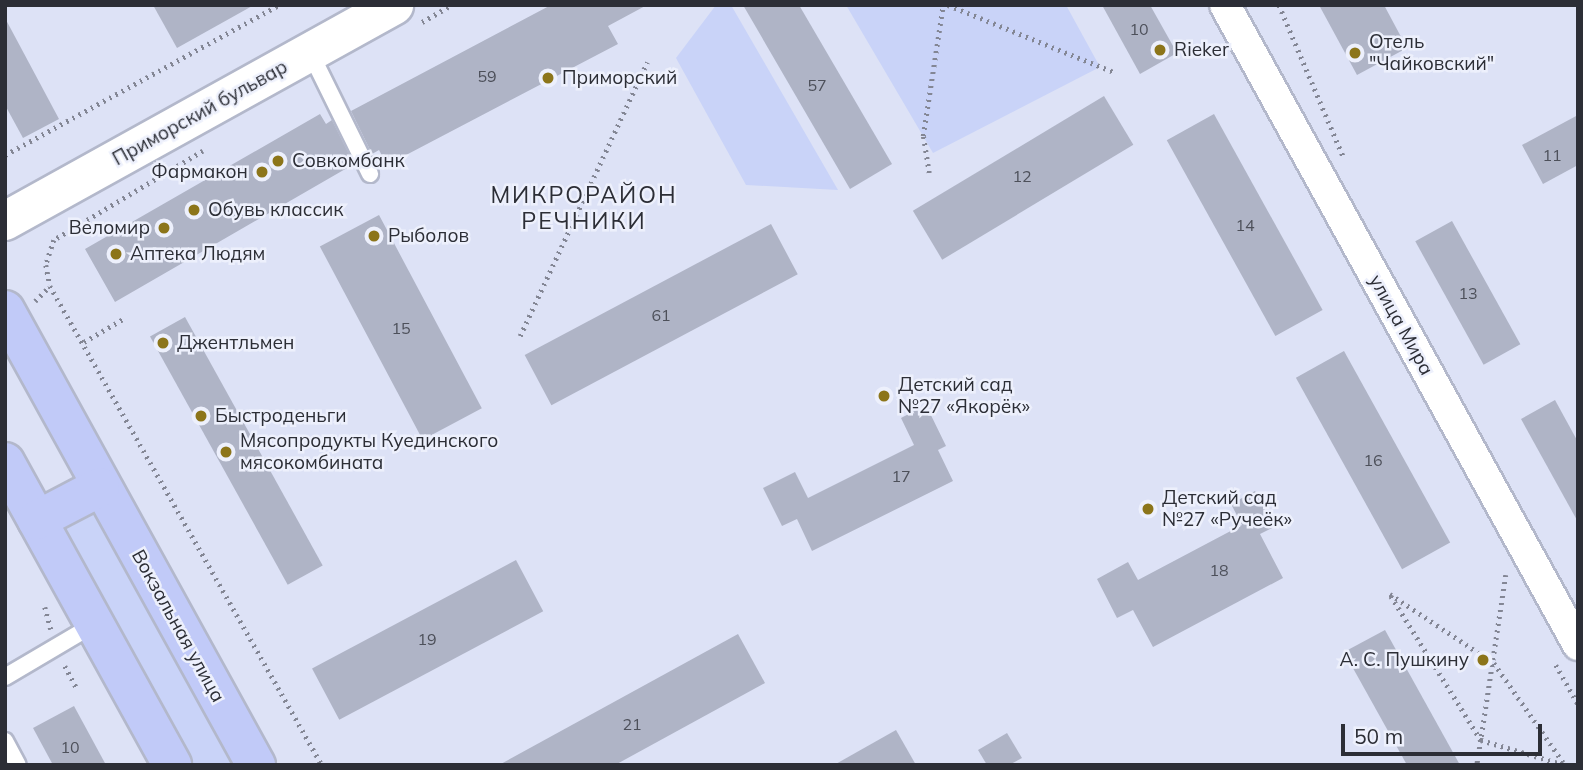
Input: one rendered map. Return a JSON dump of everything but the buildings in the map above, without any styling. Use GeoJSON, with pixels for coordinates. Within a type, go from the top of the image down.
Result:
{"type":"FeatureCollection","features":[{"type":"Feature","properties":{"kind":"main road","name":"Вокзальная улица"},"geometry":{"type":"LineString","coordinates":[[5,310],[100,487],[256,765]]}},
{"type":"Feature","properties":{"kind":"main road"},"geometry":{"type":"LineString","coordinates":[[5,462],[172,765]]}},
{"type":"Feature","properties":{"kind":"main road"},"geometry":{"type":"LineString","coordinates":[[37,520],[100,487]]}},
{"type":"Feature","properties":{"kind":"street","name":"улица Мира"},"geometry":{"type":"LineString","coordinates":[[1225,5],[1578,645]]}},
{"type":"Feature","properties":{"kind":"street","name":"Приморский бульвар"},"geometry":{"type":"LineString","coordinates":[[5,221],[310,52],[405,15]]}},
{"type":"Feature","properties":{"kind":"lane"},"geometry":{"type":"LineString","coordinates":[[310,52],[370,174]]}},
{"type":"Feature","properties":{"kind":"lane"},"geometry":{"type":"LineString","coordinates":[[5,677],[95,624]]}},
{"type":"Feature","properties":{"kind":"lane"},"geometry":{"type":"LineString","coordinates":[[5,741],[18,765]]}},
{"type":"Feature","properties":{"kind":"path"},"geometry":{"type":"LineString","coordinates":[[5,155],[279,5]]}},
{"type":"Feature","properties":{"kind":"path"},"geometry":{"type":"LineString","coordinates":[[405,15],[451,5]]}},
{"type":"Feature","properties":{"kind":"path"},"geometry":{"type":"LineString","coordinates":[[929,173],[923,136],[945,5],[1116,73]]}},
{"type":"Feature","properties":{"kind":"path"},"geometry":{"type":"LineString","coordinates":[[520,336],[647,62]]}},
{"type":"Feature","properties":{"kind":"path"},"geometry":{"type":"LineString","coordinates":[[206,149],[54,240],[46,265],[50,286],[322,765]]}},
{"type":"Feature","properties":{"kind":"path"},"geometry":{"type":"LineString","coordinates":[[84,342],[122,319]]}},
{"type":"Feature","properties":{"kind":"path"},"geometry":{"type":"LineString","coordinates":[[1477,765],[1507,577],[1501,565]]}},
{"type":"Feature","properties":{"kind":"path"},"geometry":{"type":"LineString","coordinates":[[1390,594],[1493,663],[1563,764],[1481,740],[1390,594]]}},
{"type":"Feature","properties":{"kind":"path"},"geometry":{"type":"LineString","coordinates":[[40,595],[55,648],[78,690]]}},
{"type":"Feature","properties":{"kind":"shaded area"},"geometry":{"type":"Polygon","coordinates":[[[716,5],[731,5],[838,190],[746,185],[676,58],[716,5]]]}},
{"type":"Feature","properties":{"kind":"shaded area"},"geometry":{"type":"Polygon","coordinates":[[[846,5],[1066,5],[1100,67],[933,153],[846,5]]]}},
{"type":"Feature","properties":{"kind":"shaded area"},"geometry":{"type":"Polygon","coordinates":[[[96,495],[249,765],[178,765],[44,522],[96,495]]]}},
{"type":"Feature","properties":{"kind":"place","name":"Rieker"},"geometry":{"type":"Point","coordinates":[1160,50]}},
{"type":"Feature","properties":{"kind":"place","name":"Отель \"Чайковский\""},"geometry":{"type":"Point","coordinates":[1355,53]}},
{"type":"Feature","properties":{"kind":"place","name":"Приморский"},"geometry":{"type":"Point","coordinates":[548,78]}},
{"type":"Feature","properties":{"kind":"place","name":"Совкомбанк"},"geometry":{"type":"Point","coordinates":[278,161]}},
{"type":"Feature","properties":{"kind":"place","name":"Фармакон"},"geometry":{"type":"Point","coordinates":[262,172]}},
{"type":"Feature","properties":{"kind":"place","name":"Обувь классик"},"geometry":{"type":"Point","coordinates":[194,210]}},
{"type":"Feature","properties":{"kind":"place","name":"Веломир"},"geometry":{"type":"Point","coordinates":[164,228]}},
{"type":"Feature","properties":{"kind":"place","name":"Рыболов"},"geometry":{"type":"Point","coordinates":[374,236]}},
{"type":"Feature","properties":{"kind":"place","name":"Аптека Людям"},"geometry":{"type":"Point","coordinates":[116,254]}},
{"type":"Feature","properties":{"kind":"place","name":"Джентльмен"},"geometry":{"type":"Point","coordinates":[163,343]}},
{"type":"Feature","properties":{"kind":"place","name":"Детский сад №27 «Якорёк»"},"geometry":{"type":"Point","coordinates":[884,396]}},
{"type":"Feature","properties":{"kind":"place","name":"Быстроденьги"},"geometry":{"type":"Point","coordinates":[201,416]}},
{"type":"Feature","properties":{"kind":"place","name":"Мясопродукты Куединского мясокомбината"},"geometry":{"type":"Point","coordinates":[226,452]}},
{"type":"Feature","properties":{"kind":"place","name":"Детский сад №27 «Ручеёк»"},"geometry":{"type":"Point","coordinates":[1148,509]}},
{"type":"Feature","properties":{"kind":"place","name":"А. С. Пушкину"},"geometry":{"type":"Point","coordinates":[1483,660]}},
{"type":"Feature","properties":{"kind":"district","name":"МИКРОРАЙОН РЕЧНИКИ"},"geometry":{"type":"Point","coordinates":[584,208]}}]}
